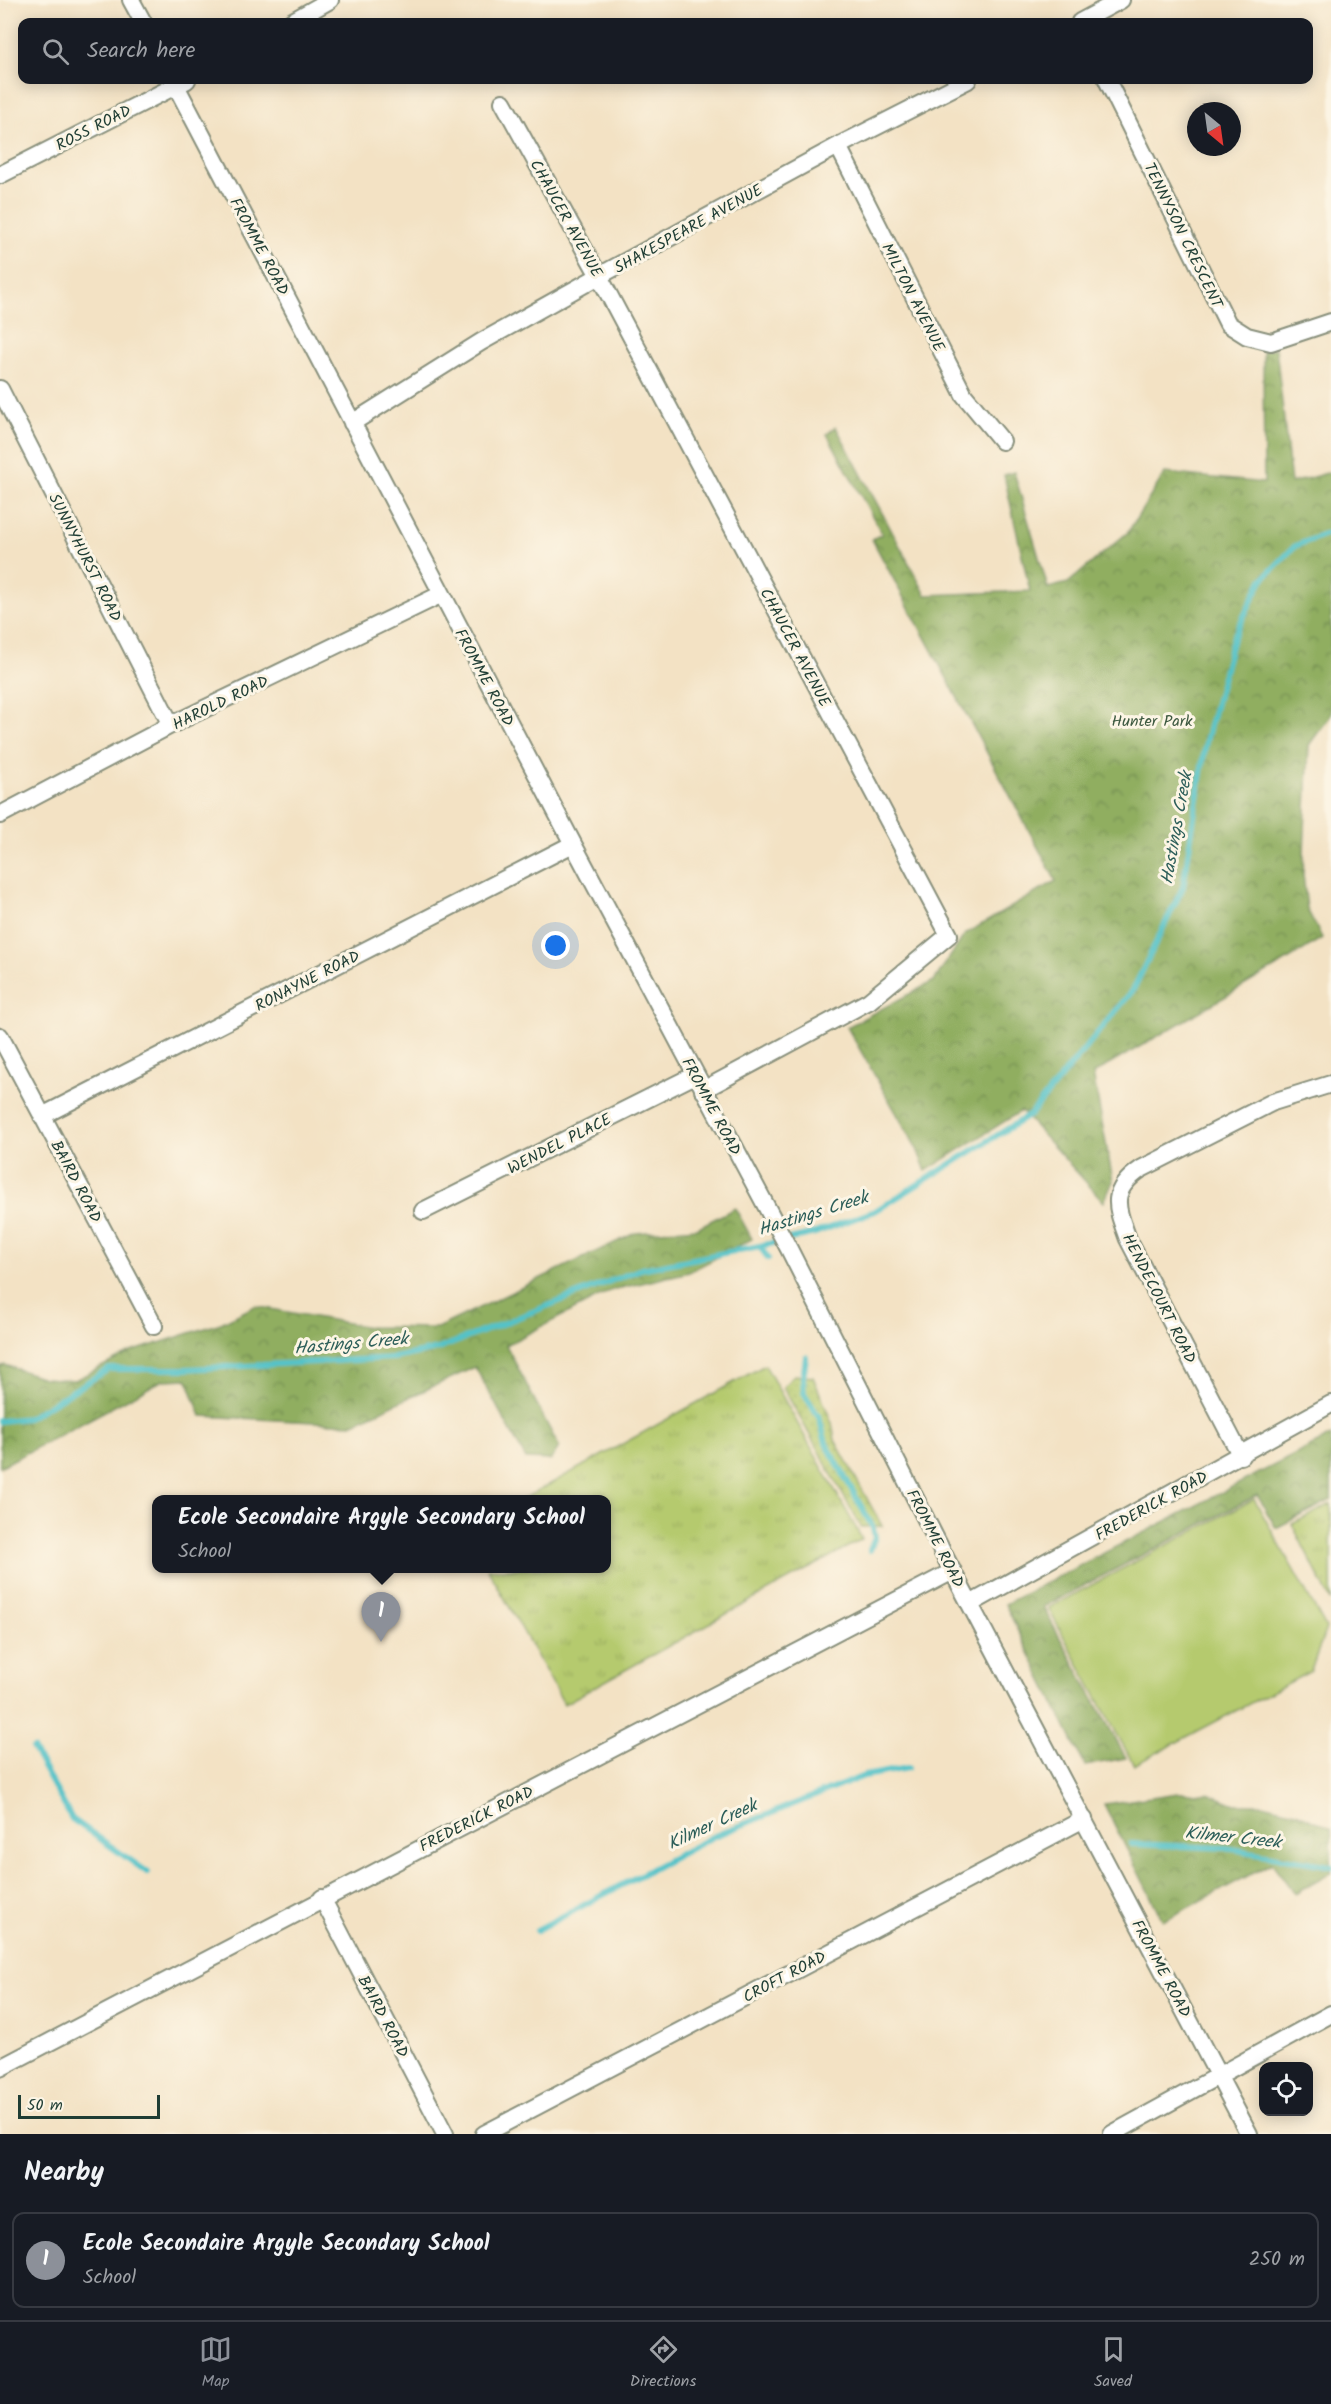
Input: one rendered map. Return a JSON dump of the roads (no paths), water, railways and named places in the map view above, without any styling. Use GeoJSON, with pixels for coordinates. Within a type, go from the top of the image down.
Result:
{"type":"FeatureCollection","features":[{"type":"Feature","properties":{"kind":"street"},"geometry":{"type":"LineString","coordinates":[[131,0],[141,18]]}},
{"type":"Feature","properties":{"kind":"street"},"geometry":{"type":"LineString","coordinates":[[298,18],[330,0]]}},
{"type":"Feature","properties":{"kind":"street"},"geometry":{"type":"LineString","coordinates":[[1087,18],[1121,0]]}},
{"type":"Feature","properties":{"kind":"street","name":"ROSS ROAD"},"geometry":{"type":"LineString","coordinates":[[0,175],[172,84]]}},
{"type":"Feature","properties":{"kind":"street","name":"FROMME ROAD"},"geometry":{"type":"LineString","coordinates":[[180,84],[352,423],[789,1249],[970,1604],[1249,2134]]}},
{"type":"Feature","properties":{"kind":"street","name":"SHAKESPEARE AVENUE"},"geometry":{"type":"LineString","coordinates":[[352,423],[481,342],[599,276],[838,146],[960,84]]}},
{"type":"Feature","properties":{"kind":"street","name":"TENNYSON CRESCENT"},"geometry":{"type":"LineString","coordinates":[[1109,84],[1228,324],[1247,336],[1271,342],[1331,321]]}},
{"type":"Feature","properties":{"kind":"street","name":"CHAUCER AVENUE"},"geometry":{"type":"LineString","coordinates":[[503,102],[599,276],[949,935],[869,1001],[703,1090]]}},
{"type":"Feature","properties":{"kind":"street","name":"MILTON AVENUE"},"geometry":{"type":"LineString","coordinates":[[838,146],[964,395],[1002,441]]}},
{"type":"Feature","properties":{"kind":"street","name":"SUNNYHURST ROAD"},"geometry":{"type":"LineString","coordinates":[[0,389],[171,725]]}},
{"type":"Feature","properties":{"kind":"street","name":"HAROLD ROAD"},"geometry":{"type":"LineString","coordinates":[[0,815],[171,725],[442,594]]}},
{"type":"Feature","properties":{"kind":"street","name":"RONAYNE ROAD"},"geometry":{"type":"LineString","coordinates":[[42,1116],[573,844]]}},
{"type":"Feature","properties":{"kind":"street","name":"BAIRD ROAD"},"geometry":{"type":"LineString","coordinates":[[0,1036],[154,1326]]}},
{"type":"Feature","properties":{"kind":"street","name":"WENDEL PLACE"},"geometry":{"type":"LineString","coordinates":[[423,1211],[695,1075]]}},
{"type":"Feature","properties":{"kind":"street","name":"HENDECOURT ROAD"},"geometry":{"type":"LineString","coordinates":[[1241,1456],[1128,1239],[1119,1214],[1118,1193],[1128,1178],[1141,1169],[1273,1102],[1331,1084]]}},
{"type":"Feature","properties":{"kind":"street","name":"FREDERICK ROAD"},"geometry":{"type":"LineString","coordinates":[[970,1604],[1241,1456],[1331,1404]]}},
{"type":"Feature","properties":{"kind":"street","name":"FREDERICK ROAD"},"geometry":{"type":"LineString","coordinates":[[0,2068],[322,1898],[953,1571]]}},
{"type":"Feature","properties":{"kind":"street","name":"CROFT ROAD"},"geometry":{"type":"LineString","coordinates":[[484,2134],[1084,1819]]}},
{"type":"Feature","properties":{"kind":"street","name":"BAIRD ROAD"},"geometry":{"type":"LineString","coordinates":[[322,1898],[445,2134]]}},
{"type":"Feature","properties":{"kind":"street"},"geometry":{"type":"LineString","coordinates":[[1112,2134],[1331,2013]]}},
{"type":"Feature","properties":{"kind":"waterway","name":"Hastings Creek"},"geometry":{"type":"LineString","coordinates":[[0,1421],[28,1418],[109,1369],[186,1369],[394,1358],[438,1349],[641,1269],[815,1233],[875,1211],[1030,1115],[1133,990],[1183,887],[1206,741],[1233,638],[1262,580],[1295,546],[1331,532]]}},
{"type":"Feature","properties":{"kind":"waterway"},"geometry":{"type":"LineString","coordinates":[[760,1247],[768,1258]]}},
{"type":"Feature","properties":{"kind":"waterway"},"geometry":{"type":"LineString","coordinates":[[806,1357],[803,1378],[804,1393],[819,1417],[826,1443],[873,1528],[875,1537],[870,1550]]}},
{"type":"Feature","properties":{"kind":"waterway","name":"Kilmer Creek"},"geometry":{"type":"LineString","coordinates":[[33,1749],[72,1819],[147,1872]]}},
{"type":"Feature","properties":{"kind":"waterway","name":"Kilmer Creek"},"geometry":{"type":"LineString","coordinates":[[537,1930],[712,1837],[864,1776],[908,1768]]}},
{"type":"Feature","properties":{"kind":"waterway","name":"Kilmer Creek"},"geometry":{"type":"LineString","coordinates":[[1131,1844],[1226,1848],[1331,1866]]}},
{"type":"Feature","properties":{"kind":"place","name":"Ecole Secondaire Argyle Secondary School"},"geometry":{"type":"Point","coordinates":[381,1642]}},
{"type":"Feature","properties":{"kind":"park label","name":"Hunter Park"},"geometry":{"type":"Point","coordinates":[1152,720]}}]}
